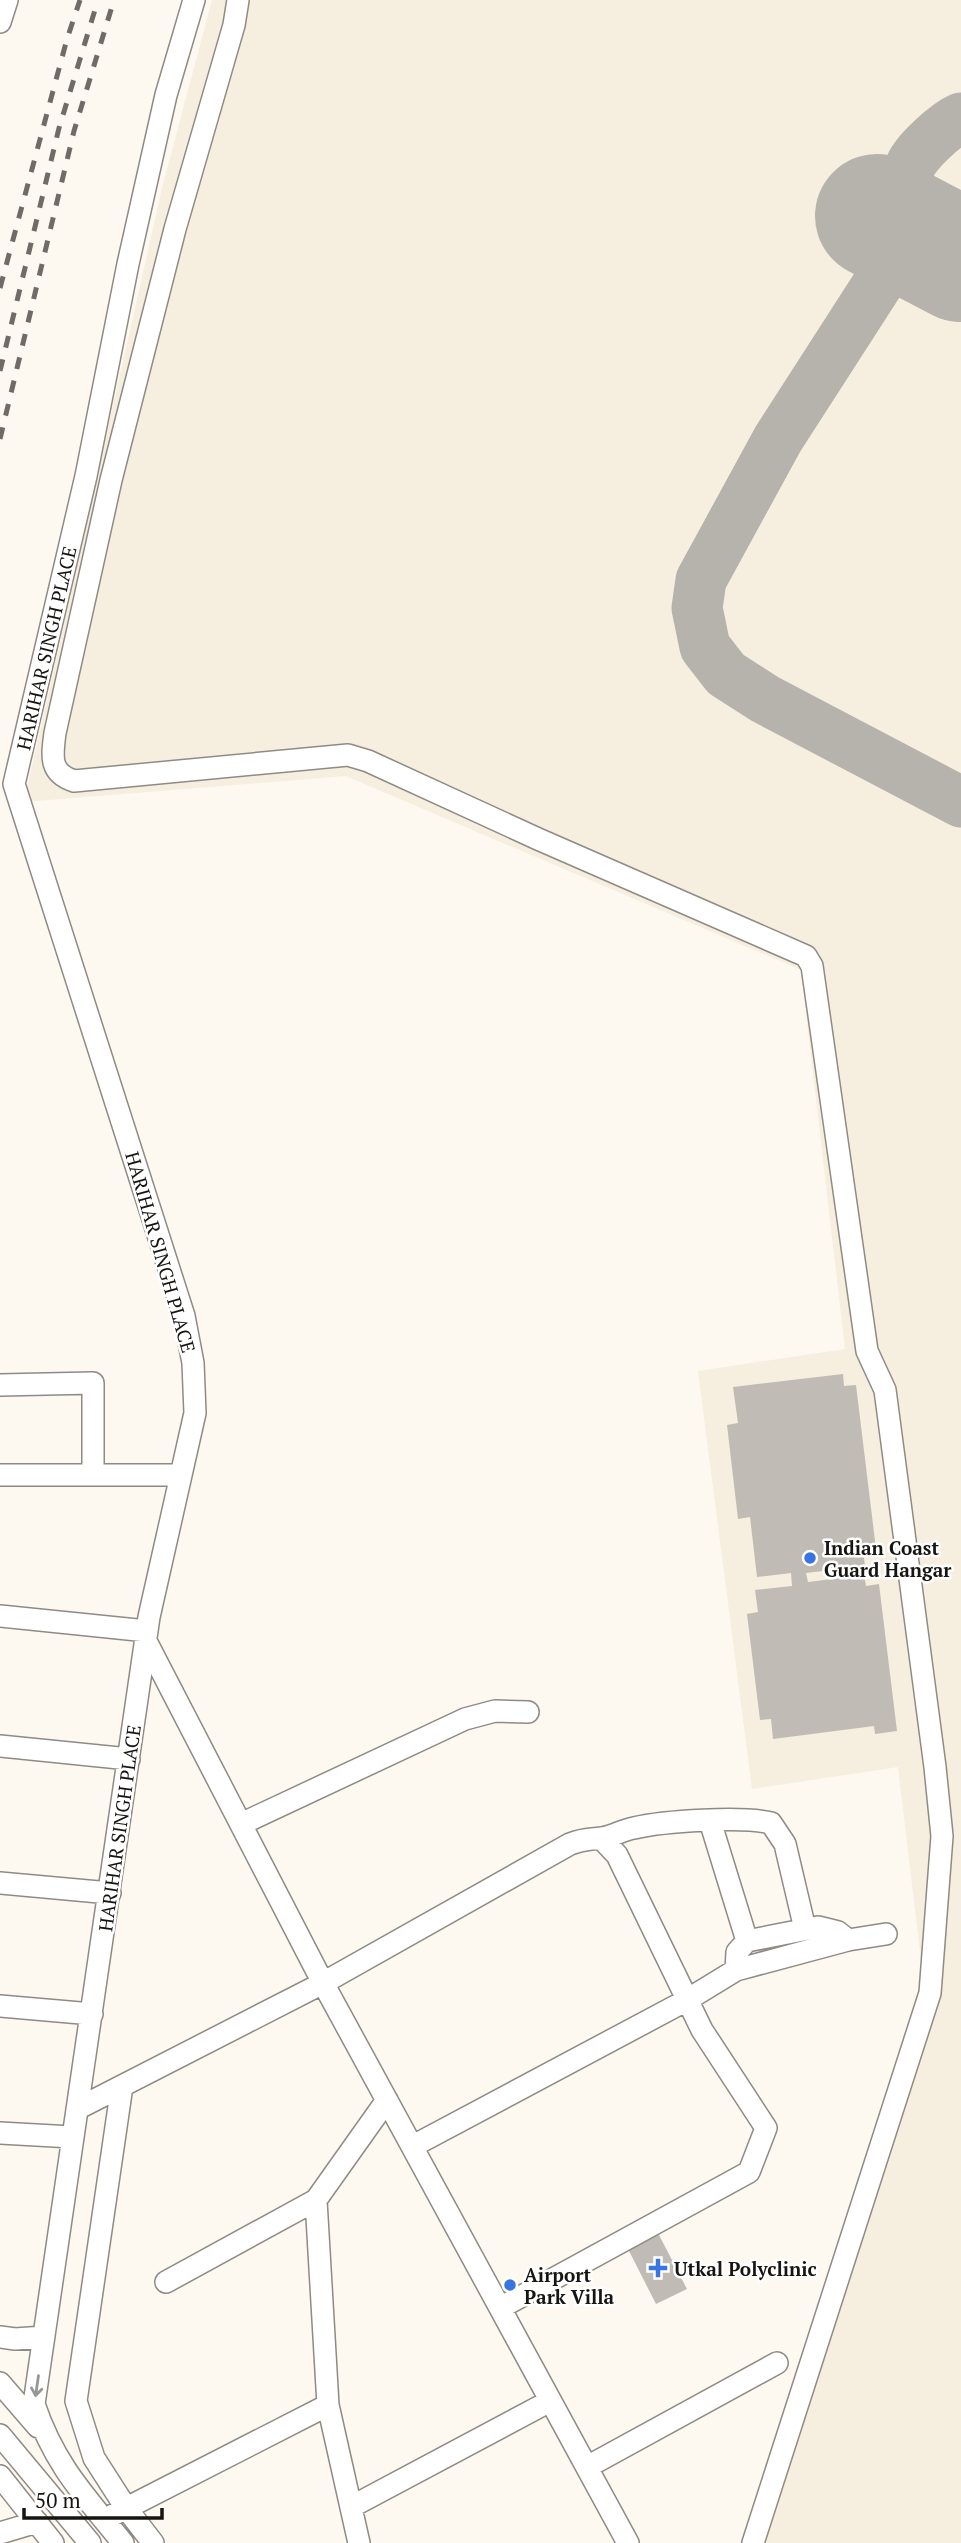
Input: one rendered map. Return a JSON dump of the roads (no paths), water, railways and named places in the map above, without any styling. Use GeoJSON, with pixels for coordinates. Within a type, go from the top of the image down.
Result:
{"type":"FeatureCollection","features":[{"type":"Feature","properties":{"kind":"street"},"geometry":{"type":"LineString","coordinates":[[0,22],[7,0]]}},
{"type":"Feature","properties":{"kind":"street","name":"HARIHAR SINGH PLACE"},"geometry":{"type":"LineString","coordinates":[[123,2543],[62,2468],[44,2434],[34,2404],[147,1636],[195,1413],[193,1363],[184,1317],[14,784],[86,475],[128,264],[166,94],[194,0]]}},
{"type":"Feature","properties":{"kind":"street"},"geometry":{"type":"LineString","coordinates":[[238,0],[234,25],[175,229],[110,480],[55,733],[52,756],[56,768],[63,778],[74,781],[348,755],[368,761],[538,839],[806,956],[812,966],[866,1344],[885,1390],[942,1836],[930,1993],[753,2543]]}},
{"type":"Feature","properties":{"kind":"street"},"geometry":{"type":"LineString","coordinates":[[0,1385],[93,1383],[93,1475]]}},
{"type":"Feature","properties":{"kind":"street"},"geometry":{"type":"LineString","coordinates":[[0,1475],[181,1475]]}},
{"type":"Feature","properties":{"kind":"street"},"geometry":{"type":"LineString","coordinates":[[0,1616],[147,1636],[323,1983],[628,2543]]}},
{"type":"Feature","properties":{"kind":"street"},"geometry":{"type":"LineString","coordinates":[[240,1824],[465,1719],[495,1711],[528,1712]]}},
{"type":"Feature","properties":{"kind":"street"},"geometry":{"type":"LineString","coordinates":[[0,1746],[129,1759]]}},
{"type":"Feature","properties":{"kind":"street"},"geometry":{"type":"LineString","coordinates":[[76,2109],[323,1983],[585,1838],[600,1838],[635,1828],[710,1821],[760,1820],[771,1823],[779,1832],[787,1850],[805,1929]]}},
{"type":"Feature","properties":{"kind":"street"},"geometry":{"type":"LineString","coordinates":[[710,1821],[747,1941]]}},
{"type":"Feature","properties":{"kind":"street"},"geometry":{"type":"LineString","coordinates":[[500,2308],[749,2172],[766,2128],[702,2030],[617,1855],[600,1838]]}},
{"type":"Feature","properties":{"kind":"street"},"geometry":{"type":"LineString","coordinates":[[0,1883],[110,1894]]}},
{"type":"Feature","properties":{"kind":"street"},"geometry":{"type":"LineString","coordinates":[[736,1970],[737,1952],[747,1941],[818,1927],[831,1930],[848,1941]]}},
{"type":"Feature","properties":{"kind":"street"},"geometry":{"type":"LineString","coordinates":[[413,2146],[687,2000],[736,1970],[886,1934]]}},
{"type":"Feature","properties":{"kind":"street"},"geometry":{"type":"LineString","coordinates":[[0,2006],[92,2014]]}},
{"type":"Feature","properties":{"kind":"street"},"geometry":{"type":"LineString","coordinates":[[122,2086],[76,2401],[94,2459],[153,2543]]}},
{"type":"Feature","properties":{"kind":"street"},"geometry":{"type":"LineString","coordinates":[[166,2282],[316,2200],[387,2100]]}},
{"type":"Feature","properties":{"kind":"street"},"geometry":{"type":"LineString","coordinates":[[0,2133],[72,2137]]}},
{"type":"Feature","properties":{"kind":"street"},"geometry":{"type":"LineString","coordinates":[[316,2200],[328,2405],[359,2543]]}},
{"type":"Feature","properties":{"kind":"street"},"geometry":{"type":"LineString","coordinates":[[0,2336],[15,2339],[44,2337]]}},
{"type":"Feature","properties":{"kind":"street"},"geometry":{"type":"LineString","coordinates":[[587,2468],[777,2363]]}},
{"type":"Feature","properties":{"kind":"street"},"geometry":{"type":"LineString","coordinates":[[0,2383],[44,2434]]}},
{"type":"Feature","properties":{"kind":"street"},"geometry":{"type":"LineString","coordinates":[[351,2507],[550,2401]]}},
{"type":"Feature","properties":{"kind":"street"},"geometry":{"type":"LineString","coordinates":[[104,2519],[328,2405]]}},
{"type":"Feature","properties":{"kind":"street"},"geometry":{"type":"LineString","coordinates":[[0,2435],[90,2543]]}},
{"type":"Feature","properties":{"kind":"street"},"geometry":{"type":"LineString","coordinates":[[0,2476],[53,2543]]}},
{"type":"Feature","properties":{"kind":"street"},"geometry":{"type":"LineString","coordinates":[[0,2533],[37,2522]]}},
{"type":"Feature","properties":{"kind":"railway"},"geometry":{"type":"LineString","coordinates":[[0,288],[80,0]]}},
{"type":"Feature","properties":{"kind":"railway"},"geometry":{"type":"LineString","coordinates":[[0,371],[59,128],[98,0]]}},
{"type":"Feature","properties":{"kind":"railway"},"geometry":{"type":"LineString","coordinates":[[0,439],[74,131],[114,0]]}},
{"type":"Feature","properties":{"kind":"place","name":"Indian Coast Guard Hangar"},"geometry":{"type":"Point","coordinates":[810,1558]}},
{"type":"Feature","properties":{"kind":"place","name":"Utkal Polyclinic"},"geometry":{"type":"Point","coordinates":[658,2268]}},
{"type":"Feature","properties":{"kind":"place","name":"Airport Park Villa"},"geometry":{"type":"Point","coordinates":[510,2285]}}]}
